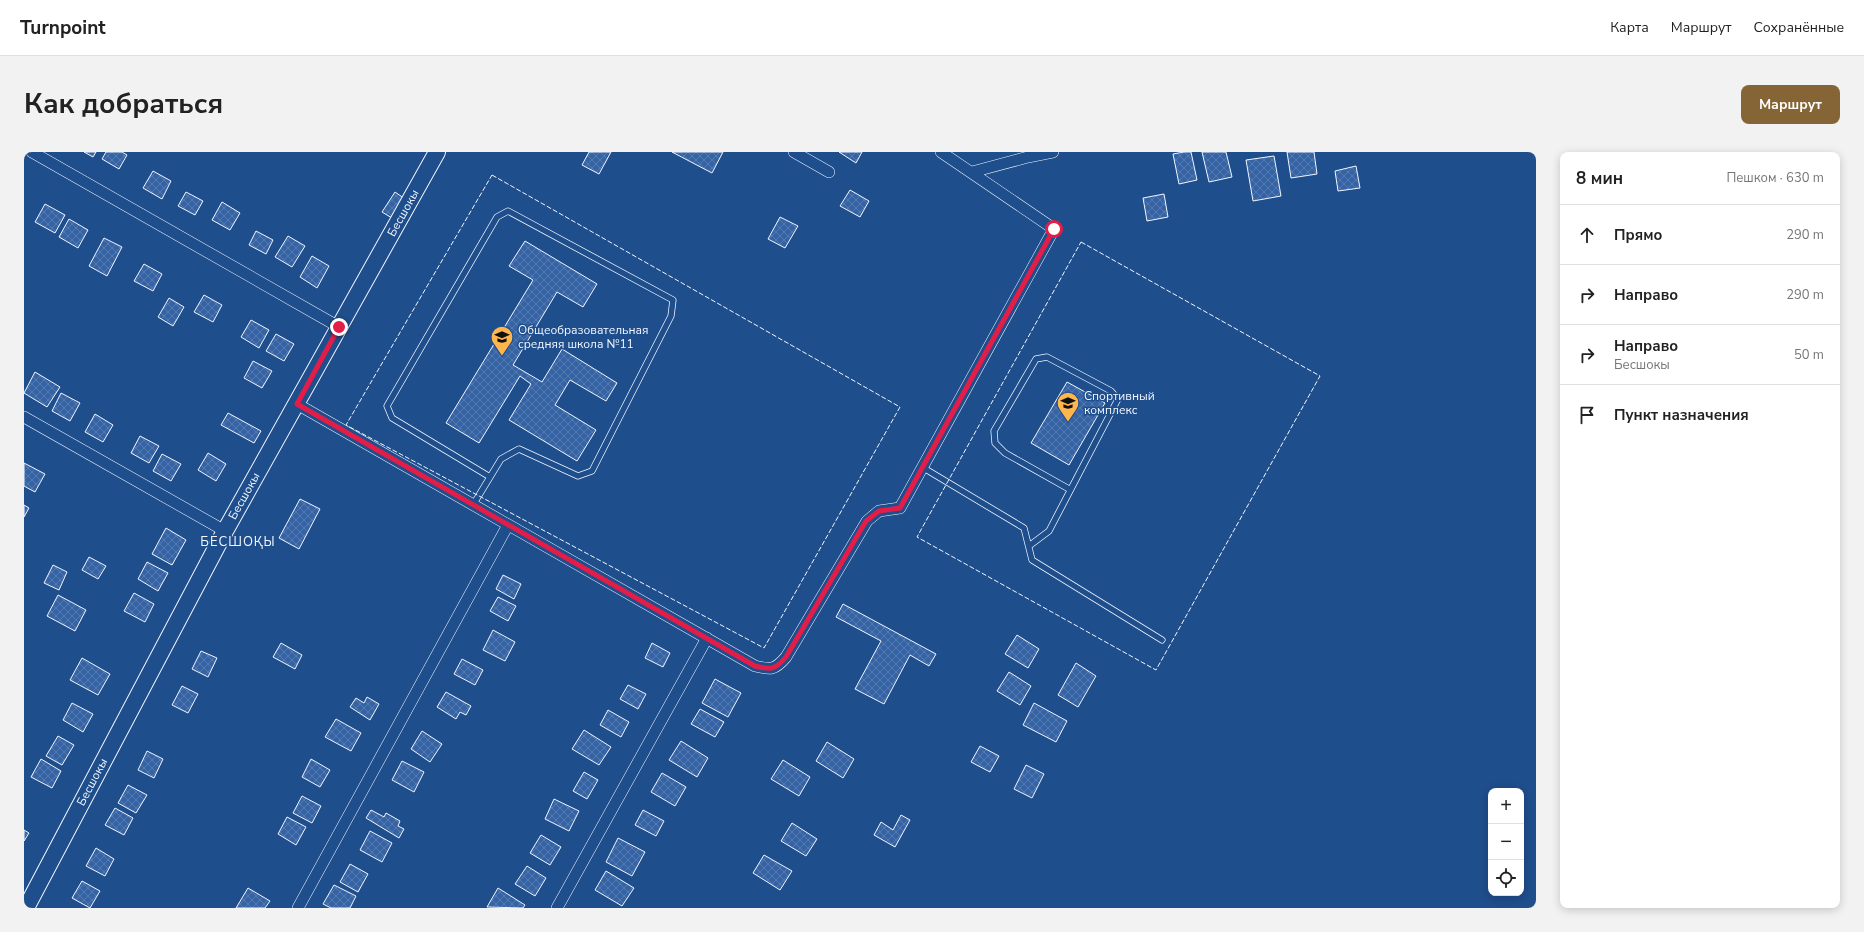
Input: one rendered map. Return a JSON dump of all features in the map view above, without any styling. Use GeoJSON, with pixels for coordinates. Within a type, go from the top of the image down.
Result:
{"type":"FeatureCollection","features":[{"type":"Feature","properties":{"kind":"street"},"geometry":{"type":"LineString","coordinates":[[32,152],[339,327]]}},
{"type":"Feature","properties":{"kind":"street","name":"Бесшокы"},"geometry":{"type":"LineString","coordinates":[[26,908],[225,531],[437,152]]}},
{"type":"Feature","properties":{"kind":"street"},"geometry":{"type":"LineString","coordinates":[[794,152],[829,172]]}},
{"type":"Feature","properties":{"kind":"street"},"geometry":{"type":"LineString","coordinates":[[297,404],[755,666],[768,669],[778,666],[786,657],[866,521],[879,511],[900,508],[1054,229],[941,152]]}},
{"type":"Feature","properties":{"kind":"street"},"geometry":{"type":"LineString","coordinates":[[972,172],[1028,156],[1053,152]]}},
{"type":"Feature","properties":{"kind":"street"},"geometry":{"type":"LineString","coordinates":[[24,417],[225,531]]}},
{"type":"Feature","properties":{"kind":"street"},"geometry":{"type":"LineString","coordinates":[[298,908],[508,525]]}},
{"type":"Feature","properties":{"kind":"street"},"geometry":{"type":"LineString","coordinates":[[558,908],[707,638]]}},
{"type":"Feature","properties":{"kind":"lane"},"geometry":{"type":"LineString","coordinates":[[473,505],[490,477],[500,459],[519,449],[578,476],[592,471],[671,316],[673,300],[508,211],[497,217],[387,406],[392,418],[490,477]]}},
{"type":"Feature","properties":{"kind":"lane"},"geometry":{"type":"LineString","coordinates":[[1029,546],[1049,531],[1069,489],[1118,399],[1111,391],[1048,356],[1036,359],[994,431],[995,443],[1005,454],[1069,489]]}},
{"type":"Feature","properties":{"kind":"lane"},"geometry":{"type":"LineString","coordinates":[[922,467],[1024,528],[1032,560],[1162,640]]}},
{"type":"Feature","properties":{"kind":"building"},"geometry":{"type":"Polygon","coordinates":[[[84,152],[96,152],[93,157],[84,152]]]}},
{"type":"Feature","properties":{"kind":"building"},"geometry":{"type":"Polygon","coordinates":[[[106,152],[122,152],[127,155],[119,169],[102,159],[106,152]]]}},
{"type":"Feature","properties":{"kind":"building"},"geometry":{"type":"Polygon","coordinates":[[[589,152],[611,152],[599,174],[582,165],[589,152]]]}},
{"type":"Feature","properties":{"kind":"building"},"geometry":{"type":"Polygon","coordinates":[[[672,152],[723,152],[712,173],[672,152]]]}},
{"type":"Feature","properties":{"kind":"building"},"geometry":{"type":"Polygon","coordinates":[[[839,152],[862,152],[856,163],[839,152]]]}},
{"type":"Feature","properties":{"kind":"building"},"geometry":{"type":"Polygon","coordinates":[[[1191,152],[1197,180],[1179,184],[1173,154],[1191,152]]]}},
{"type":"Feature","properties":{"kind":"building"},"geometry":{"type":"Polygon","coordinates":[[[1202,152],[1226,152],[1232,177],[1209,182],[1202,152]]]}},
{"type":"Feature","properties":{"kind":"building"},"geometry":{"type":"Polygon","coordinates":[[[1287,152],[1314,152],[1317,174],[1291,178],[1287,152]]]}},
{"type":"Feature","properties":{"kind":"building"},"geometry":{"type":"Polygon","coordinates":[[[1274,156],[1281,196],[1253,201],[1246,160],[1274,156]]]}},
{"type":"Feature","properties":{"kind":"building"},"geometry":{"type":"Polygon","coordinates":[[[1356,166],[1360,188],[1338,191],[1335,171],[1356,166]]]}},
{"type":"Feature","properties":{"kind":"building"},"geometry":{"type":"Polygon","coordinates":[[[153,171],[171,181],[162,199],[143,188],[153,171]]]}},
{"type":"Feature","properties":{"kind":"building"},"geometry":{"type":"Polygon","coordinates":[[[850,190],[869,201],[860,217],[840,206],[850,190]]]}},
{"type":"Feature","properties":{"kind":"building"},"geometry":{"type":"Polygon","coordinates":[[[186,192],[203,201],[195,215],[178,206],[186,192]]]}},
{"type":"Feature","properties":{"kind":"building"},"geometry":{"type":"Polygon","coordinates":[[[395,192],[405,199],[392,218],[382,212],[395,192]]]}},
{"type":"Feature","properties":{"kind":"building"},"geometry":{"type":"Polygon","coordinates":[[[1164,194],[1168,217],[1147,221],[1143,198],[1164,194]]]}},
{"type":"Feature","properties":{"kind":"building"},"geometry":{"type":"Polygon","coordinates":[[[222,202],[240,213],[230,230],[212,220],[222,202]]]}},
{"type":"Feature","properties":{"kind":"building"},"geometry":{"type":"Polygon","coordinates":[[[45,204],[65,215],[55,233],[35,222],[45,204]]]}},
{"type":"Feature","properties":{"kind":"building"},"geometry":{"type":"Polygon","coordinates":[[[780,217],[798,226],[785,248],[768,239],[780,217]]]}},
{"type":"Feature","properties":{"kind":"building"},"geometry":{"type":"Polygon","coordinates":[[[69,219],[88,230],[78,248],[59,237],[69,219]]]}},
{"type":"Feature","properties":{"kind":"building"},"geometry":{"type":"Polygon","coordinates":[[[256,231],[273,240],[266,254],[249,245],[256,231]]]}},
{"type":"Feature","properties":{"kind":"building"},"geometry":{"type":"Polygon","coordinates":[[[288,236],[305,246],[292,267],[275,257],[288,236]]]}},
{"type":"Feature","properties":{"kind":"building"},"geometry":{"type":"Polygon","coordinates":[[[104,238],[122,247],[107,276],[89,266],[104,238]]]}},
{"type":"Feature","properties":{"kind":"building","name":"Общеобразовательная средняя школа №11"},"geometry":{"type":"Polygon","coordinates":[[[525,241],[597,284],[583,307],[557,292],[513,365],[542,382],[562,349],[617,383],[606,401],[570,380],[555,405],[596,430],[577,461],[509,420],[531,384],[520,376],[479,443],[446,423],[533,280],[509,266],[525,241]]]}},
{"type":"Feature","properties":{"kind":"building"},"geometry":{"type":"Polygon","coordinates":[[[312,256],[329,266],[317,288],[300,277],[312,256]]]}},
{"type":"Feature","properties":{"kind":"building"},"geometry":{"type":"Polygon","coordinates":[[[144,264],[162,274],[153,291],[134,281],[144,264]]]}},
{"type":"Feature","properties":{"kind":"building"},"geometry":{"type":"Polygon","coordinates":[[[204,295],[222,305],[213,322],[194,312],[204,295]]]}},
{"type":"Feature","properties":{"kind":"building"},"geometry":{"type":"Polygon","coordinates":[[[169,298],[184,307],[173,326],[158,317],[169,298]]]}},
{"type":"Feature","properties":{"kind":"building"},"geometry":{"type":"Polygon","coordinates":[[[251,320],[269,330],[259,348],[241,337],[251,320]]]}},
{"type":"Feature","properties":{"kind":"building"},"geometry":{"type":"Polygon","coordinates":[[[276,334],[294,344],[284,361],[266,351],[276,334]]]}},
{"type":"Feature","properties":{"kind":"building"},"geometry":{"type":"Polygon","coordinates":[[[253,361],[272,371],[262,388],[244,378],[253,361]]]}},
{"type":"Feature","properties":{"kind":"building"},"geometry":{"type":"Polygon","coordinates":[[[35,372],[60,387],[47,407],[24,393],[35,372]]]}},
{"type":"Feature","properties":{"kind":"building","name":"Спортивный комплекс"},"geometry":{"type":"Polygon","coordinates":[[[1067,382],[1105,403],[1069,465],[1031,443],[1067,382]]]}},
{"type":"Feature","properties":{"kind":"building"},"geometry":{"type":"Polygon","coordinates":[[[61,393],[80,403],[70,421],[52,411],[61,393]]]}},
{"type":"Feature","properties":{"kind":"building"},"geometry":{"type":"Polygon","coordinates":[[[228,413],[261,431],[254,443],[221,425],[228,413]]]}},
{"type":"Feature","properties":{"kind":"building"},"geometry":{"type":"Polygon","coordinates":[[[95,414],[113,425],[103,442],[85,432],[95,414]]]}},
{"type":"Feature","properties":{"kind":"building"},"geometry":{"type":"Polygon","coordinates":[[[140,436],[159,446],[149,463],[131,453],[140,436]]]}},
{"type":"Feature","properties":{"kind":"building"},"geometry":{"type":"Polygon","coordinates":[[[208,453],[226,464],[216,481],[198,470],[208,453]]]}},
{"type":"Feature","properties":{"kind":"building"},"geometry":{"type":"Polygon","coordinates":[[[162,454],[181,464],[171,481],[153,471],[162,454]]]}},
{"type":"Feature","properties":{"kind":"building"},"geometry":{"type":"Polygon","coordinates":[[[24,463],[45,474],[35,492],[24,486],[24,463]]]}},
{"type":"Feature","properties":{"kind":"building"},"geometry":{"type":"Polygon","coordinates":[[[300,499],[320,509],[299,549],[279,538],[300,499]]]}},
{"type":"Feature","properties":{"kind":"building"},"geometry":{"type":"Polygon","coordinates":[[[24,505],[29,508],[24,517],[24,505]]]}},
{"type":"Feature","properties":{"kind":"building"},"geometry":{"type":"Polygon","coordinates":[[[166,528],[186,540],[172,565],[152,554],[166,528]]]}},
{"type":"Feature","properties":{"kind":"building"},"geometry":{"type":"Polygon","coordinates":[[[89,557],[106,566],[98,579],[82,570],[89,557]]]}},
{"type":"Feature","properties":{"kind":"building"},"geometry":{"type":"Polygon","coordinates":[[[147,562],[168,573],[158,591],[138,579],[147,562]]]}},
{"type":"Feature","properties":{"kind":"building"},"geometry":{"type":"Polygon","coordinates":[[[53,565],[67,572],[59,590],[44,583],[53,565]]]}},
{"type":"Feature","properties":{"kind":"building"},"geometry":{"type":"Polygon","coordinates":[[[503,575],[521,584],[514,599],[496,589],[503,575]]]}},
{"type":"Feature","properties":{"kind":"building"},"geometry":{"type":"Polygon","coordinates":[[[134,593],[154,604],[145,622],[124,611],[134,593]]]}},
{"type":"Feature","properties":{"kind":"building"},"geometry":{"type":"Polygon","coordinates":[[[58,595],[86,610],[75,631],[47,616],[58,595]]]}},
{"type":"Feature","properties":{"kind":"building"},"geometry":{"type":"Polygon","coordinates":[[[498,597],[516,606],[508,621],[490,611],[498,597]]]}},
{"type":"Feature","properties":{"kind":"building"},"geometry":{"type":"Polygon","coordinates":[[[843,604],[936,654],[929,666],[910,655],[884,704],[855,689],[881,641],[836,617],[843,604]]]}},
{"type":"Feature","properties":{"kind":"building"},"geometry":{"type":"Polygon","coordinates":[[[493,630],[515,642],[505,661],[483,650],[493,630]]]}},
{"type":"Feature","properties":{"kind":"building"},"geometry":{"type":"Polygon","coordinates":[[[1017,635],[1039,649],[1028,668],[1005,654],[1017,635]]]}},
{"type":"Feature","properties":{"kind":"building"},"geometry":{"type":"Polygon","coordinates":[[[281,643],[302,655],[295,669],[273,657],[281,643]]]}},
{"type":"Feature","properties":{"kind":"building"},"geometry":{"type":"Polygon","coordinates":[[[652,643],[670,653],[663,667],[645,658],[652,643]]]}},
{"type":"Feature","properties":{"kind":"building"},"geometry":{"type":"Polygon","coordinates":[[[201,651],[217,658],[208,677],[192,669],[201,651]]]}},
{"type":"Feature","properties":{"kind":"building"},"geometry":{"type":"Polygon","coordinates":[[[82,658],[110,674],[98,695],[70,680],[82,658]]]}},
{"type":"Feature","properties":{"kind":"building"},"geometry":{"type":"Polygon","coordinates":[[[462,659],[483,670],[475,685],[454,674],[462,659]]]}},
{"type":"Feature","properties":{"kind":"building"},"geometry":{"type":"Polygon","coordinates":[[[1076,663],[1096,676],[1078,707],[1058,695],[1076,663]]]}},
{"type":"Feature","properties":{"kind":"building"},"geometry":{"type":"Polygon","coordinates":[[[1009,672],[1031,686],[1020,705],[997,691],[1009,672]]]}},
{"type":"Feature","properties":{"kind":"building"},"geometry":{"type":"Polygon","coordinates":[[[715,679],[741,693],[728,717],[702,703],[715,679]]]}},
{"type":"Feature","properties":{"kind":"building"},"geometry":{"type":"Polygon","coordinates":[[[628,685],[646,694],[638,709],[620,699],[628,685]]]}},
{"type":"Feature","properties":{"kind":"building"},"geometry":{"type":"Polygon","coordinates":[[[182,686],[198,694],[188,713],[172,705],[182,686]]]}},
{"type":"Feature","properties":{"kind":"building"},"geometry":{"type":"Polygon","coordinates":[[[446,692],[471,706],[466,715],[460,712],[456,719],[437,707],[446,692]]]}},
{"type":"Feature","properties":{"kind":"building"},"geometry":{"type":"Polygon","coordinates":[[[367,697],[379,704],[370,720],[350,707],[356,698],[364,703],[367,697]]]}},
{"type":"Feature","properties":{"kind":"building"},"geometry":{"type":"Polygon","coordinates":[[[72,703],[93,714],[83,732],[63,720],[72,703]]]}},
{"type":"Feature","properties":{"kind":"building"},"geometry":{"type":"Polygon","coordinates":[[[1034,703],[1067,721],[1056,742],[1023,725],[1034,703]]]}},
{"type":"Feature","properties":{"kind":"building"},"geometry":{"type":"Polygon","coordinates":[[[700,709],[724,722],[715,737],[691,724],[700,709]]]}},
{"type":"Feature","properties":{"kind":"building"},"geometry":{"type":"Polygon","coordinates":[[[608,710],[629,722],[621,737],[600,725],[608,710]]]}},
{"type":"Feature","properties":{"kind":"building"},"geometry":{"type":"Polygon","coordinates":[[[336,719],[361,733],[351,751],[325,737],[336,719]]]}},
{"type":"Feature","properties":{"kind":"building"},"geometry":{"type":"Polygon","coordinates":[[[584,730],[611,747],[599,765],[572,749],[584,730]]]}},
{"type":"Feature","properties":{"kind":"building"},"geometry":{"type":"Polygon","coordinates":[[[422,731],[442,744],[430,762],[411,749],[422,731]]]}},
{"type":"Feature","properties":{"kind":"building"},"geometry":{"type":"Polygon","coordinates":[[[58,736],[74,745],[62,765],[46,756],[58,736]]]}},
{"type":"Feature","properties":{"kind":"building"},"geometry":{"type":"Polygon","coordinates":[[[681,741],[708,758],[697,777],[669,760],[681,741]]]}},
{"type":"Feature","properties":{"kind":"building"},"geometry":{"type":"Polygon","coordinates":[[[827,742],[854,759],[843,778],[816,761],[827,742]]]}},
{"type":"Feature","properties":{"kind":"building"},"geometry":{"type":"Polygon","coordinates":[[[980,746],[999,756],[990,772],[971,762],[980,746]]]}},
{"type":"Feature","properties":{"kind":"building"},"geometry":{"type":"Polygon","coordinates":[[[147,751],[163,759],[154,778],[138,770],[147,751]]]}},
{"type":"Feature","properties":{"kind":"building"},"geometry":{"type":"Polygon","coordinates":[[[41,759],[61,771],[52,788],[31,777],[41,759]]]}},
{"type":"Feature","properties":{"kind":"building"},"geometry":{"type":"Polygon","coordinates":[[[311,759],[330,770],[320,787],[302,777],[311,759]]]}},
{"type":"Feature","properties":{"kind":"building"},"geometry":{"type":"Polygon","coordinates":[[[783,760],[810,777],[799,796],[771,779],[783,760]]]}},
{"type":"Feature","properties":{"kind":"building"},"geometry":{"type":"Polygon","coordinates":[[[402,761],[424,772],[414,792],[392,780],[402,761]]]}},
{"type":"Feature","properties":{"kind":"building"},"geometry":{"type":"Polygon","coordinates":[[[1026,765],[1044,774],[1032,798],[1014,789],[1026,765]]]}},
{"type":"Feature","properties":{"kind":"building"},"geometry":{"type":"Polygon","coordinates":[[[584,772],[598,780],[587,799],[573,791],[584,772]]]}},
{"type":"Feature","properties":{"kind":"building"},"geometry":{"type":"Polygon","coordinates":[[[662,773],[686,787],[675,806],[651,792],[662,773]]]}},
{"type":"Feature","properties":{"kind":"building"},"geometry":{"type":"Polygon","coordinates":[[[128,785],[147,795],[136,813],[118,803],[128,785]]]}},
{"type":"Feature","properties":{"kind":"building"},"geometry":{"type":"Polygon","coordinates":[[[302,796],[321,806],[312,823],[293,813],[302,796]]]}},
{"type":"Feature","properties":{"kind":"building"},"geometry":{"type":"Polygon","coordinates":[[[554,799],[579,811],[569,831],[545,819],[554,799]]]}},
{"type":"Feature","properties":{"kind":"building"},"geometry":{"type":"Polygon","coordinates":[[[115,808],[133,818],[124,835],[105,825],[115,808]]]}},
{"type":"Feature","properties":{"kind":"building"},"geometry":{"type":"Polygon","coordinates":[[[371,810],[384,817],[386,813],[400,821],[398,826],[404,829],[399,838],[366,818],[371,810]]]}},
{"type":"Feature","properties":{"kind":"building"},"geometry":{"type":"Polygon","coordinates":[[[643,810],[664,821],[656,836],[635,825],[643,810]]]}},
{"type":"Feature","properties":{"kind":"building"},"geometry":{"type":"Polygon","coordinates":[[[901,815],[910,820],[895,847],[874,835],[881,822],[893,830],[901,815]]]}},
{"type":"Feature","properties":{"kind":"building"},"geometry":{"type":"Polygon","coordinates":[[[287,817],[306,827],[296,845],[278,834],[287,817]]]}},
{"type":"Feature","properties":{"kind":"building"},"geometry":{"type":"Polygon","coordinates":[[[792,823],[817,839],[806,856],[781,841],[792,823]]]}},
{"type":"Feature","properties":{"kind":"building"},"geometry":{"type":"Polygon","coordinates":[[[24,830],[29,833],[24,841],[24,830]]]}},
{"type":"Feature","properties":{"kind":"building"},"geometry":{"type":"Polygon","coordinates":[[[370,831],[392,843],[382,862],[360,850],[370,831]]]}},
{"type":"Feature","properties":{"kind":"building"},"geometry":{"type":"Polygon","coordinates":[[[541,835],[561,847],[550,865],[530,853],[541,835]]]}},
{"type":"Feature","properties":{"kind":"building"},"geometry":{"type":"Polygon","coordinates":[[[618,838],[645,852],[632,876],[606,862],[618,838]]]}},
{"type":"Feature","properties":{"kind":"building"},"geometry":{"type":"Polygon","coordinates":[[[96,848],[114,859],[105,876],[86,866],[96,848]]]}},
{"type":"Feature","properties":{"kind":"building"},"geometry":{"type":"Polygon","coordinates":[[[764,855],[792,871],[780,890],[753,873],[764,855]]]}},
{"type":"Feature","properties":{"kind":"building"},"geometry":{"type":"Polygon","coordinates":[[[350,864],[368,874],[358,892],[340,882],[350,864]]]}},
{"type":"Feature","properties":{"kind":"building"},"geometry":{"type":"Polygon","coordinates":[[[527,866],[546,878],[535,896],[515,884],[527,866]]]}},
{"type":"Feature","properties":{"kind":"building"},"geometry":{"type":"Polygon","coordinates":[[[606,871],[634,888],[622,906],[595,890],[606,871]]]}},
{"type":"Feature","properties":{"kind":"building"},"geometry":{"type":"Polygon","coordinates":[[[82,881],[100,891],[90,908],[72,898],[82,881]]]}},
{"type":"Feature","properties":{"kind":"building"},"geometry":{"type":"Polygon","coordinates":[[[334,885],[356,896],[350,908],[331,908],[323,904],[334,885]]]}},
{"type":"Feature","properties":{"kind":"building"},"geometry":{"type":"Polygon","coordinates":[[[248,888],[270,901],[265,908],[236,908],[248,888]]]}},
{"type":"Feature","properties":{"kind":"building"},"geometry":{"type":"Polygon","coordinates":[[[498,888],[525,905],[523,908],[487,907],[498,888]]]}},
{"type":"Feature","properties":{"kind":"fence"},"geometry":{"type":"LineString","coordinates":[[492,175],[900,407],[764,648],[346,425],[492,175]]}},
{"type":"Feature","properties":{"kind":"fence"},"geometry":{"type":"LineString","coordinates":[[1081,242],[1320,376],[1156,670],[917,537],[1081,242]]}},
{"type":"Feature","properties":{"kind":"place","name":"Общеобразовательная средняя школа №11"},"geometry":{"type":"Point","coordinates":[502,356]}},
{"type":"Feature","properties":{"kind":"place","name":"Спортивный комплекс"},"geometry":{"type":"Point","coordinates":[1068,422]}},
{"type":"Feature","properties":{"kind":"district","name":"БЕСШОҚЫ"},"geometry":{"type":"Point","coordinates":[238,542]}},
{"type":"Feature","properties":{"kind":"route"},"geometry":{"type":"LineString","coordinates":[[339,327],[297,404],[755,666],[768,669],[778,666],[786,657],[866,521],[879,511],[900,508],[1054,229]]}}]}
